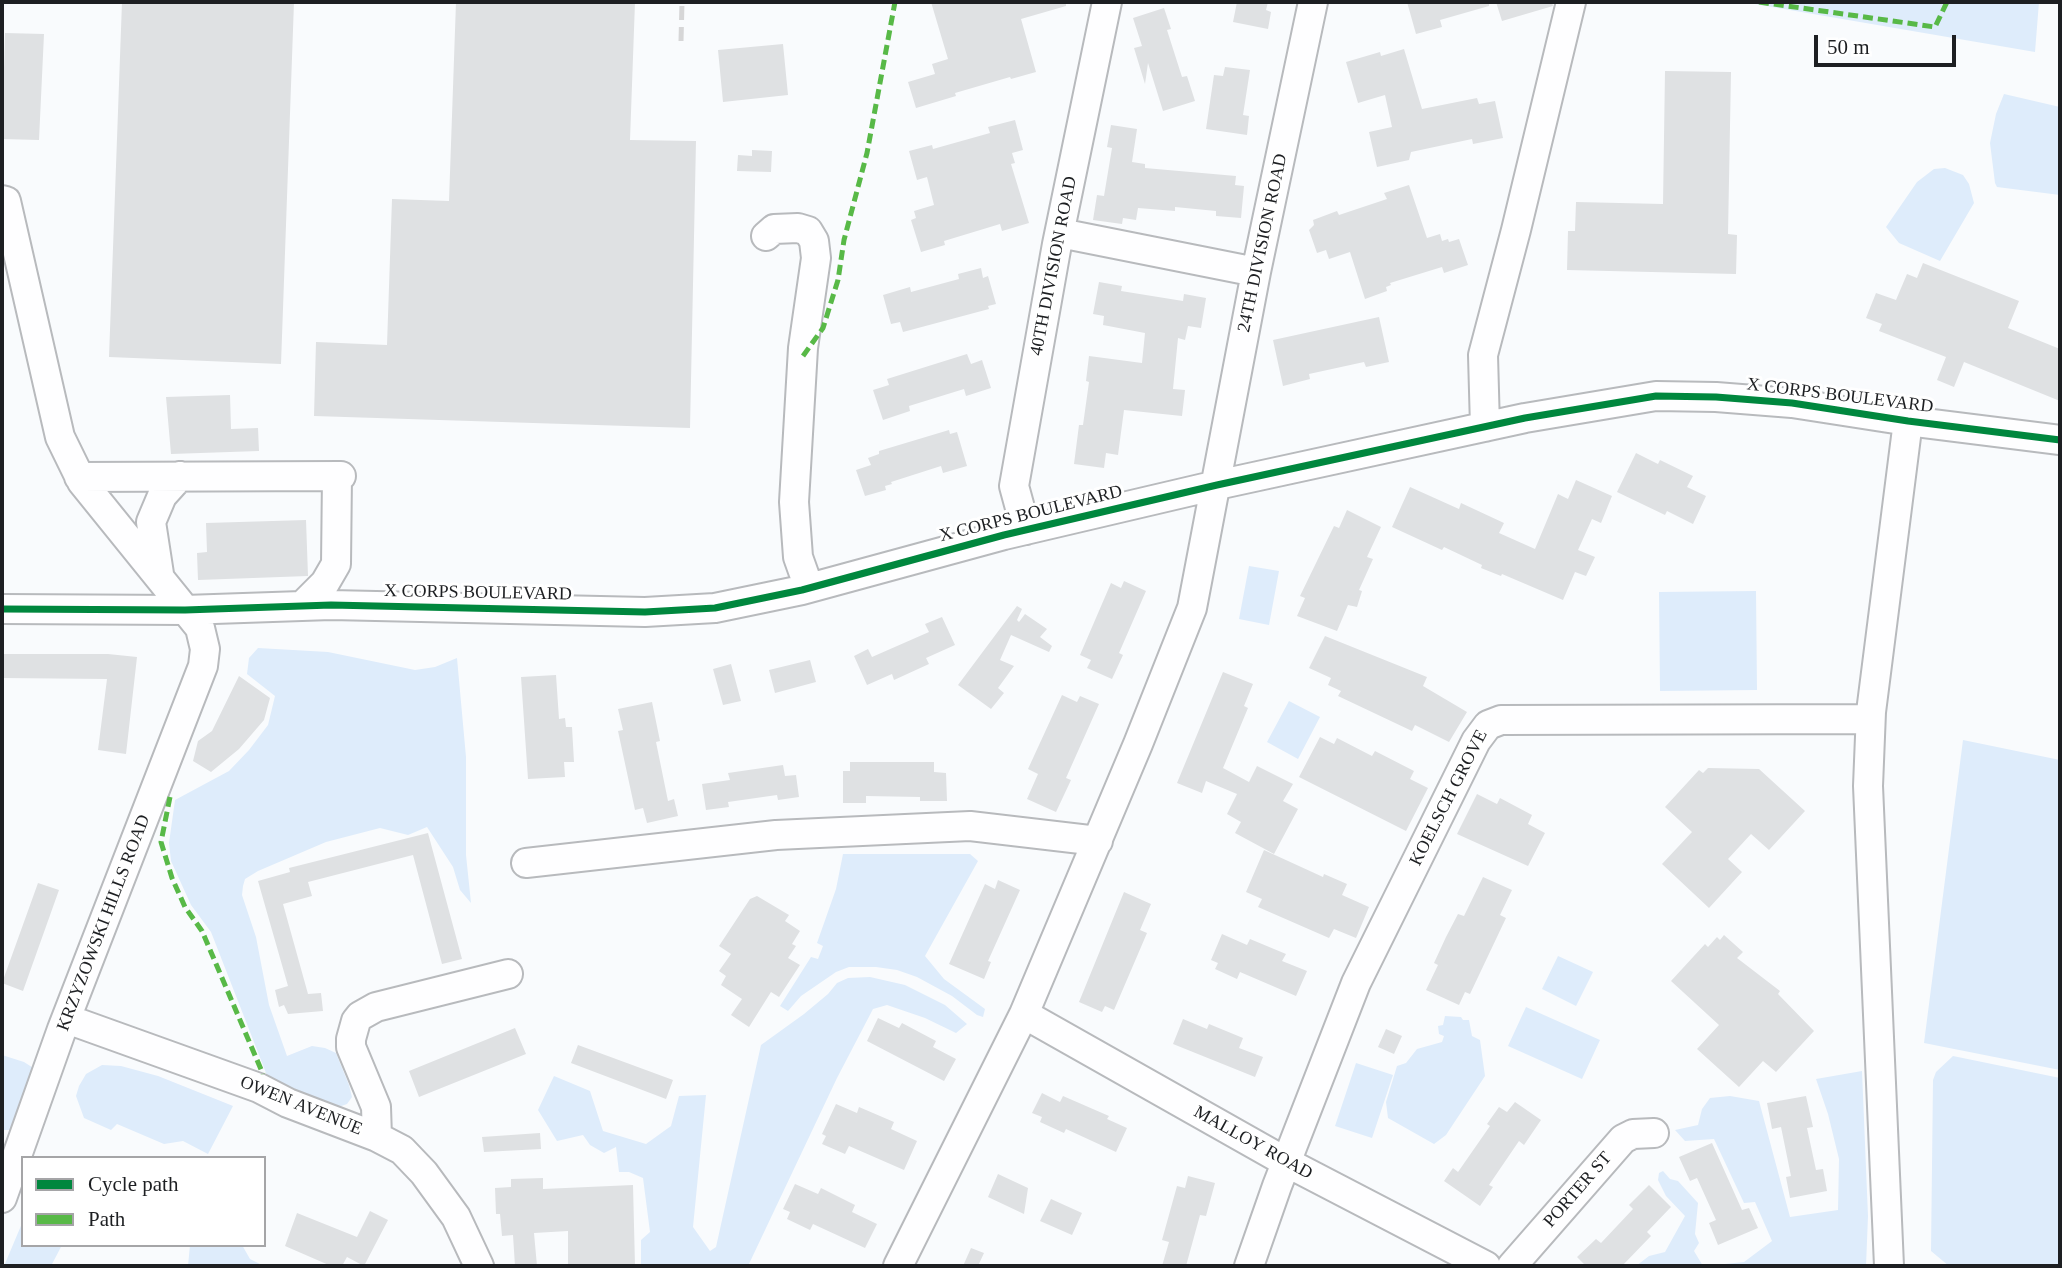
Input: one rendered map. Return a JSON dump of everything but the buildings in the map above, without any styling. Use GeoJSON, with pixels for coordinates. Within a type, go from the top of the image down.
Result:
{"type":"FeatureCollection","features":[{"type":"Feature","properties":{"kind":"street","name":"40TH DIVISION ROAD"},"geometry":{"type":"LineString","coordinates":[[1026,530],[1014,486],[1060,233],[1107,2]]}},
{"type":"Feature","properties":{"kind":"street","name":"24TH DIVISION ROAD"},"geometry":{"type":"LineString","coordinates":[[898,1266],[1024,1014],[1098,841],[1192,608],[1256,272],[1313,2]]}},
{"type":"Feature","properties":{"kind":"street"},"geometry":{"type":"LineString","coordinates":[[1485,427],[1483,355],[1571,2]]}},
{"type":"Feature","properties":{"kind":"street"},"geometry":{"type":"LineString","coordinates":[[4,200],[60,437],[79,477],[184,610]]}},
{"type":"Feature","properties":{"kind":"street"},"geometry":{"type":"LineString","coordinates":[[766,236],[774,229],[798,228],[808,231],[814,241],[816,258],[803,348],[794,502],[798,556],[809,588]]}},
{"type":"Feature","properties":{"kind":"street"},"geometry":{"type":"LineString","coordinates":[[1060,233],[1256,272]]}},
{"type":"Feature","properties":{"kind":"street","name":"X CORPS BOULEVARD"},"geometry":{"type":"LineString","coordinates":[[2,609],[184,610],[344,605],[645,612],[715,608],[809,588],[1026,530],[1217,485],[1525,418],[1656,396],[1792,403],[2060,440]]}},
{"type":"Feature","properties":{"kind":"street"},"geometry":{"type":"LineString","coordinates":[[1889,1266],[1868,786],[1871,719],[1908,421]]}},
{"type":"Feature","properties":{"kind":"street"},"geometry":{"type":"LineString","coordinates":[[160,580],[151,522],[162,496],[180,476]]}},
{"type":"Feature","properties":{"kind":"street"},"geometry":{"type":"LineString","coordinates":[[79,477],[339,476],[336,564],[324,583],[302,606]]}},
{"type":"Feature","properties":{"kind":"street","name":"KRZYZOWSKI HILLS ROAD"},"geometry":{"type":"LineString","coordinates":[[2,1198],[67,1019],[204,666],[205,649],[200,628],[184,610]]}},
{"type":"Feature","properties":{"kind":"street","name":"KOELSCH GROVE"},"geometry":{"type":"LineString","coordinates":[[1281,1174],[1356,983],[1476,741],[1488,725],[1501,720],[1871,719]]}},
{"type":"Feature","properties":{"kind":"street"},"geometry":{"type":"LineString","coordinates":[[526,863],[776,835],[970,826],[1098,841]]}},
{"type":"Feature","properties":{"kind":"street"},"geometry":{"type":"LineString","coordinates":[[377,1137],[376,1107],[351,1047],[356,1021],[360,1016],[376,1007],[508,974]]}},
{"type":"Feature","properties":{"kind":"street","name":"MALLOY ROAD"},"geometry":{"type":"LineString","coordinates":[[1024,1014],[1281,1174],[1486,1266]]}},
{"type":"Feature","properties":{"kind":"street","name":"OWEN AVENUE"},"geometry":{"type":"LineString","coordinates":[[67,1019],[259,1088],[402,1150],[424,1173],[456,1217],[479,1266]]}},
{"type":"Feature","properties":{"kind":"street","name":"PORTER ST"},"geometry":{"type":"LineString","coordinates":[[1512,1266],[1623,1139],[1633,1134],[1654,1133]]}},
{"type":"Feature","properties":{"kind":"street"},"geometry":{"type":"LineString","coordinates":[[1249,1266],[1281,1174]]}},
{"type":"Feature","properties":{"kind":"shaded area"},"geometry":{"type":"Polygon","coordinates":[[[1743,2],[2039,2],[2035,52],[1743,2]]]}},
{"type":"Feature","properties":{"kind":"shaded area"},"geometry":{"type":"Polygon","coordinates":[[[2004,94],[2060,107],[2060,195],[1997,187],[1990,143],[1996,114],[2004,94]]]}},
{"type":"Feature","properties":{"kind":"shaded area"},"geometry":{"type":"Polygon","coordinates":[[[1945,168],[1963,175],[1969,184],[1974,203],[1940,261],[1899,243],[1886,227],[1917,182],[1934,169],[1945,168]]]}},
{"type":"Feature","properties":{"kind":"shaded area"},"geometry":{"type":"Polygon","coordinates":[[[1249,566],[1279,571],[1269,625],[1239,619],[1249,566]]]}},
{"type":"Feature","properties":{"kind":"shaded area"},"geometry":{"type":"Polygon","coordinates":[[[1756,591],[1757,690],[1660,691],[1659,592],[1756,591]]]}},
{"type":"Feature","properties":{"kind":"shaded area"},"geometry":{"type":"Polygon","coordinates":[[[258,648],[328,652],[415,670],[435,667],[457,658],[466,757],[466,855],[471,903],[460,890],[453,867],[427,827],[408,835],[380,828],[326,842],[258,871],[245,879],[243,886],[242,895],[256,937],[269,1005],[287,1056],[312,1046],[336,1053],[349,1085],[352,1097],[347,1104],[333,1109],[268,1078],[211,932],[191,905],[171,861],[169,843],[175,800],[229,771],[268,725],[275,696],[247,674],[249,658],[258,648]]]}},
{"type":"Feature","properties":{"kind":"shaded area"},"geometry":{"type":"Polygon","coordinates":[[[1289,701],[1320,717],[1298,759],[1267,742],[1289,701]]]}},
{"type":"Feature","properties":{"kind":"shaded area"},"geometry":{"type":"Polygon","coordinates":[[[1963,740],[2060,760],[2060,1070],[1924,1043],[1963,740]]]}},
{"type":"Feature","properties":{"kind":"shaded area"},"geometry":{"type":"Polygon","coordinates":[[[843,854],[970,854],[978,861],[925,956],[944,979],[985,1009],[983,1017],[917,977],[876,967],[849,967],[836,972],[801,996],[788,1011],[780,1006],[811,957],[818,959],[823,946],[817,943],[836,889],[843,854]]]}},
{"type":"Feature","properties":{"kind":"shaded area"},"geometry":{"type":"Polygon","coordinates":[[[1558,956],[1593,972],[1576,1006],[1542,989],[1558,956]]]}},
{"type":"Feature","properties":{"kind":"shaded area"},"geometry":{"type":"Polygon","coordinates":[[[870,977],[905,985],[945,1005],[967,1024],[956,1033],[925,1018],[887,1005],[873,1009],[837,1078],[748,1266],[641,1266],[641,1240],[650,1232],[643,1178],[629,1172],[619,1172],[616,1147],[604,1153],[590,1145],[583,1135],[557,1141],[538,1110],[554,1076],[590,1091],[603,1131],[646,1144],[671,1126],[679,1096],[706,1095],[693,1227],[710,1251],[716,1247],[761,1045],[804,1014],[837,983],[848,978],[870,977]]]}},
{"type":"Feature","properties":{"kind":"shaded area"},"geometry":{"type":"Polygon","coordinates":[[[1526,1007],[1600,1040],[1582,1079],[1508,1046],[1526,1007]]]}},
{"type":"Feature","properties":{"kind":"shaded area"},"geometry":{"type":"Polygon","coordinates":[[[1445,1016],[1469,1020],[1472,1036],[1480,1040],[1485,1076],[1446,1135],[1434,1144],[1388,1118],[1386,1102],[1397,1066],[1406,1063],[1417,1049],[1442,1042],[1444,1036],[1439,1034],[1438,1026],[1443,1025],[1445,1016]]]}},
{"type":"Feature","properties":{"kind":"shaded area"},"geometry":{"type":"Polygon","coordinates":[[[2,1055],[24,1062],[38,1071],[12,1130],[2,1130],[2,1055]]]}},
{"type":"Feature","properties":{"kind":"shaded area"},"geometry":{"type":"Polygon","coordinates":[[[1953,1056],[2060,1078],[2060,1266],[1949,1266],[1931,1251],[1933,1080],[1936,1072],[1953,1056]]]}},
{"type":"Feature","properties":{"kind":"shaded area"},"geometry":{"type":"Polygon","coordinates":[[[1356,1063],[1393,1075],[1372,1138],[1335,1126],[1356,1063]]]}},
{"type":"Feature","properties":{"kind":"shaded area"},"geometry":{"type":"Polygon","coordinates":[[[102,1065],[121,1066],[158,1076],[233,1106],[208,1154],[183,1141],[164,1144],[117,1124],[111,1130],[84,1118],[76,1096],[79,1086],[86,1074],[102,1065]]]}},
{"type":"Feature","properties":{"kind":"shaded area"},"geometry":{"type":"Polygon","coordinates":[[[1862,1071],[1868,1216],[1866,1266],[1706,1266],[1744,1262],[1772,1241],[1755,1202],[1744,1203],[1714,1139],[1685,1141],[1675,1130],[1698,1125],[1702,1109],[1710,1098],[1730,1096],[1759,1101],[1790,1217],[1838,1210],[1839,1159],[1816,1079],[1862,1071]]]}},
{"type":"Feature","properties":{"kind":"shaded area"},"geometry":{"type":"Polygon","coordinates":[[[1663,1171],[1670,1179],[1678,1181],[1698,1203],[1695,1234],[1699,1243],[1694,1251],[1703,1266],[1636,1266],[1649,1256],[1665,1252],[1685,1216],[1666,1196],[1658,1180],[1659,1173],[1663,1171]]]}},
{"type":"Feature","properties":{"kind":"shaded area"},"geometry":{"type":"Polygon","coordinates":[[[21,1226],[21,1247],[61,1247],[51,1266],[4,1266],[21,1226]]]}},
{"type":"Feature","properties":{"kind":"shaded area"},"geometry":{"type":"Polygon","coordinates":[[[190,1247],[243,1247],[250,1259],[264,1266],[188,1266],[190,1247]]]}},
{"type":"Feature","properties":{"kind":"railway"},"geometry":{"type":"LineString","coordinates":[[681,41],[682,2]]}},
{"type":"Feature","properties":{"kind":"marked path"},"geometry":{"type":"LineString","coordinates":[[803,356],[823,328],[838,280],[844,240],[867,153],[895,2]]}},
{"type":"Feature","properties":{"kind":"marked path"},"geometry":{"type":"LineString","coordinates":[[1759,2],[1935,27],[1947,2]]}},
{"type":"Feature","properties":{"kind":"marked path"},"geometry":{"type":"LineString","coordinates":[[170,797],[161,842],[172,878],[185,907],[202,931],[263,1074]]}},
{"type":"Feature","properties":{"kind":"cycle path"},"geometry":{"type":"LineString","coordinates":[[2,609],[185,610],[331,605],[645,612],[715,608],[802,590],[1004,535],[1217,485],[1525,418],[1656,396],[1792,403],[2060,440]]}}]}
